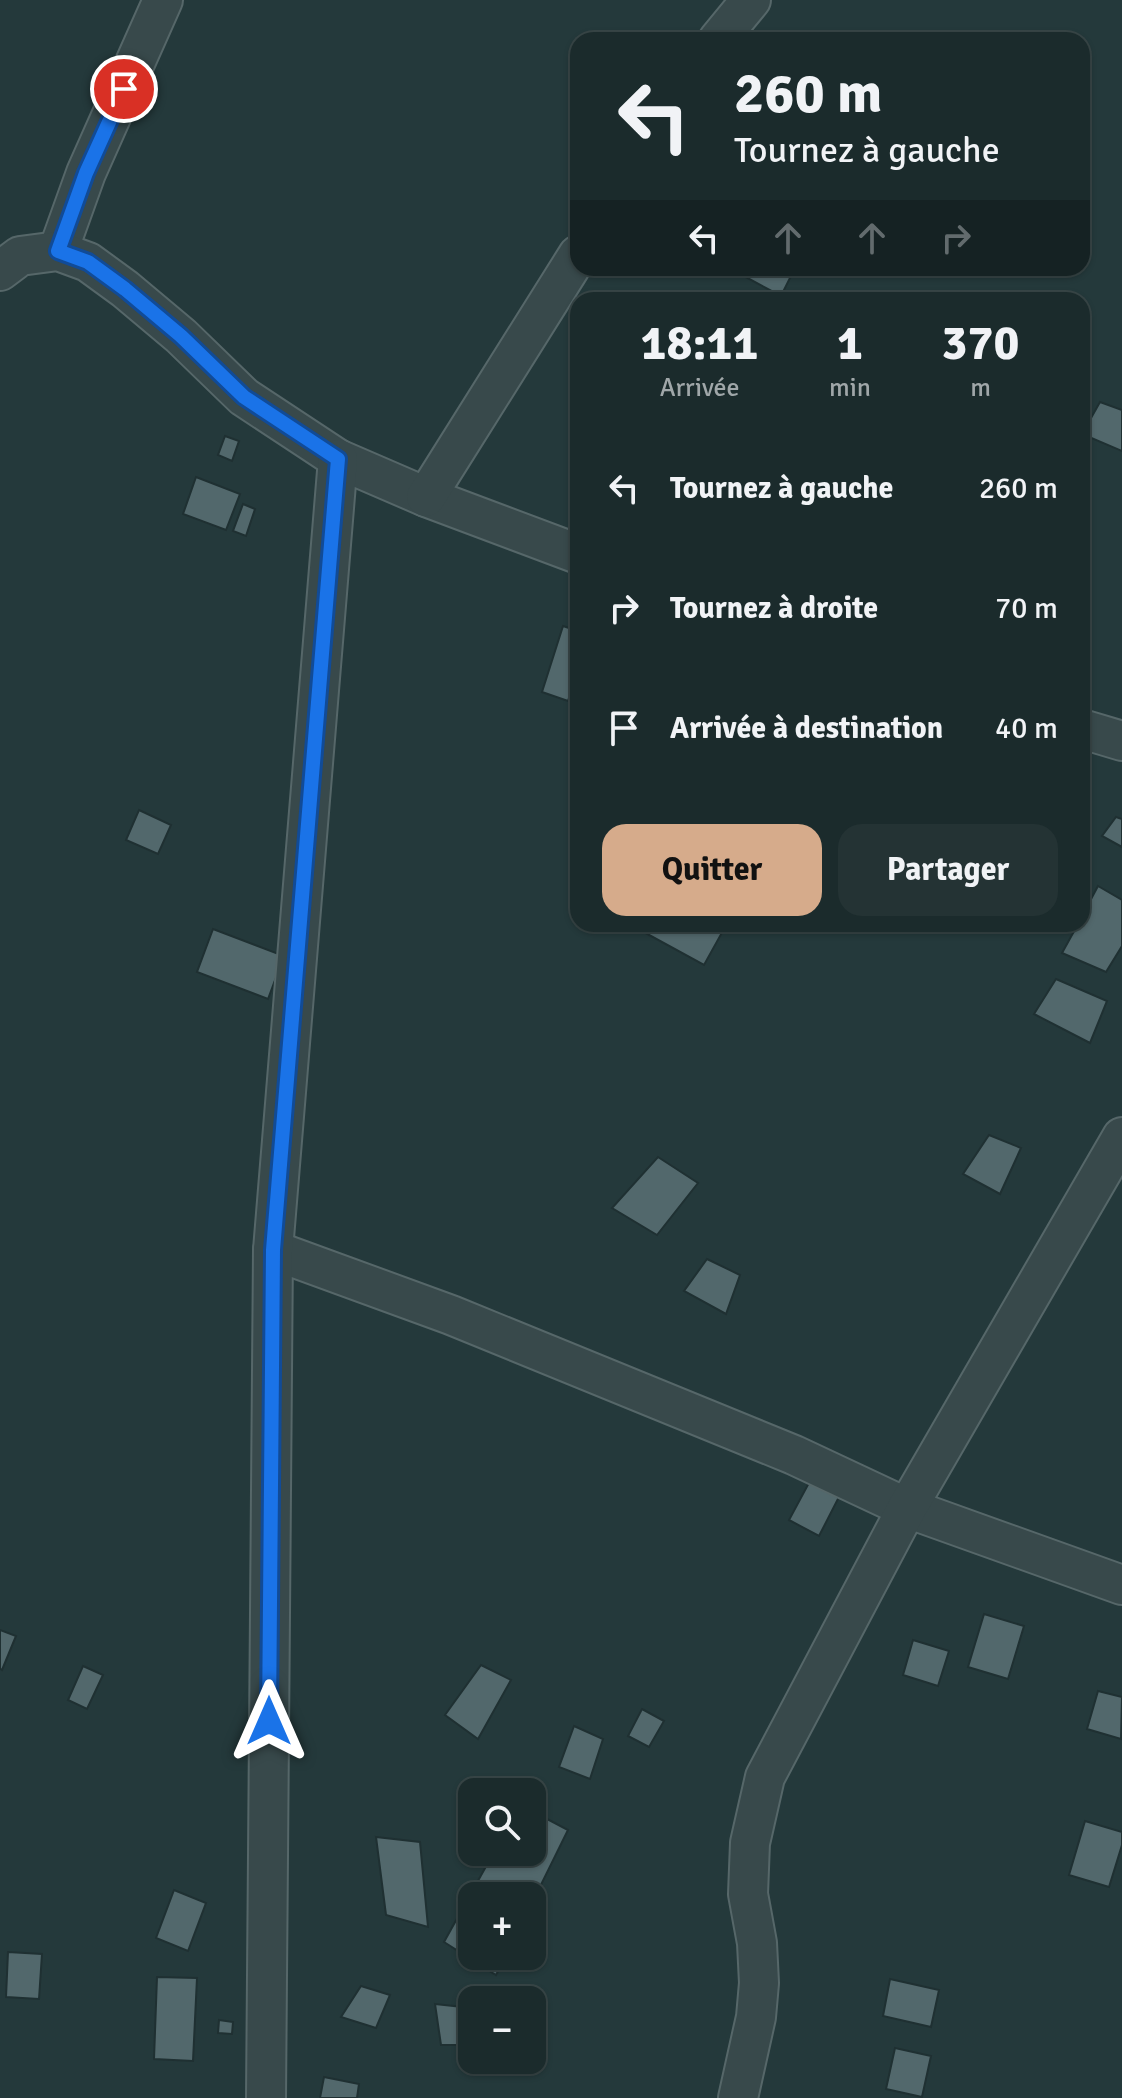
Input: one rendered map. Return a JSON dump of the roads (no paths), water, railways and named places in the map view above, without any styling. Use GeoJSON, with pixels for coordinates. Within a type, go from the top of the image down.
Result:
{"type":"FeatureCollection","features":[{"type":"Feature","properties":{"kind":"street"},"geometry":{"type":"LineString","coordinates":[[58,251],[86,173],[163,0]]}},
{"type":"Feature","properties":{"kind":"street"},"geometry":{"type":"LineString","coordinates":[[725,32],[751,0]]}},
{"type":"Feature","properties":{"kind":"street"},"geometry":{"type":"LineString","coordinates":[[0,271],[20,256],[58,251],[88,262],[181,336],[244,397],[338,459],[426,497],[570,551]]}},
{"type":"Feature","properties":{"kind":"street"},"geometry":{"type":"LineString","coordinates":[[426,497],[570,268]]}},
{"type":"Feature","properties":{"kind":"street"},"geometry":{"type":"LineString","coordinates":[[266,2098],[273,1250],[338,459]]}},
{"type":"Feature","properties":{"kind":"street"},"geometry":{"type":"LineString","coordinates":[[1090,731],[1122,741]]}},
{"type":"Feature","properties":{"kind":"street"},"geometry":{"type":"LineString","coordinates":[[738,2098],[756,2017],[759,1983],[757,1943],[748,1894],[750,1843],[765,1777],[907,1508],[1122,1137]]}},
{"type":"Feature","properties":{"kind":"street"},"geometry":{"type":"LineString","coordinates":[[273,1250],[466,1321],[794,1455],[907,1508],[1122,1585]]}}]}
